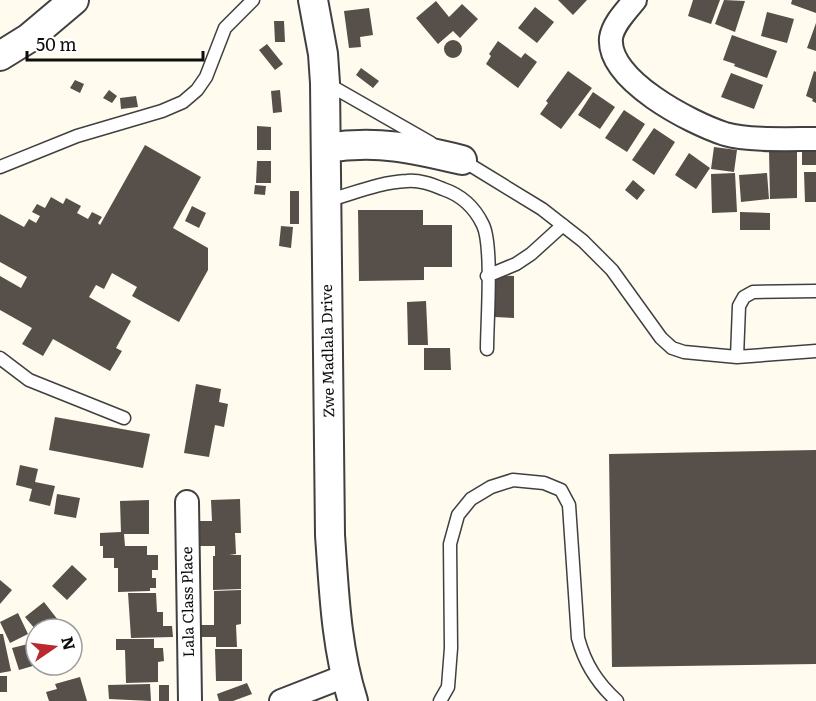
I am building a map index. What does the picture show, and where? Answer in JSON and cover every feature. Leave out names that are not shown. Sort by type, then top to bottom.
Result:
[{"type":"street","points":[[0,56],[28,38],[74,0]]},
{"type":"street","name":"Zwe Madlala Drive","points":[[313,0],[323,54],[325,83],[330,535],[335,603],[349,688]]},
{"type":"street","points":[[635,0],[621,16],[611,37],[613,54],[627,76],[652,97],[726,134],[778,140],[816,139]]},
{"type":"street","points":[[326,148],[362,143],[385,144],[462,160]]},
{"type":"street","name":"Lala Class Place","points":[[187,502],[190,701]]},
{"type":"street","points":[[281,701],[349,688]]},
{"type":"lane","points":[[0,167],[77,136],[162,111],[183,102],[197,90],[206,77],[225,28],[253,0]]},
{"type":"lane","points":[[325,83],[462,160],[542,209],[583,241],[612,270],[661,338],[672,348],[684,352],[737,357],[816,351]]},
{"type":"lane","points":[[326,201],[408,180],[426,182],[453,193],[473,208],[484,227],[488,249],[487,349]]},
{"type":"lane","points":[[488,276],[516,264],[531,254],[562,225]]},
{"type":"lane","points":[[737,357],[739,306],[744,297],[753,292],[816,291]]},
{"type":"lane","points":[[0,358],[29,380],[124,418]]},
{"type":"lane","points":[[440,701],[448,687],[451,648],[450,544],[458,515],[471,499],[491,487],[513,480],[544,483],[561,490],[569,505],[578,638],[584,658],[594,675],[617,701]]},
{"type":"building","points":[[558,0],[587,0],[573,15]]},
{"type":"building","points":[[693,0],[720,0],[711,24],[688,16]]},
{"type":"building","points":[[724,0],[745,1],[735,32],[715,24]]},
{"type":"building","points":[[792,0],[816,0],[816,13],[791,4]]},
{"type":"building","points":[[436,1],[449,17],[462,4],[478,19],[460,38],[453,31],[438,44],[416,18]]},
{"type":"building","points":[[535,7],[554,22],[537,43],[518,28]]},
{"type":"building","points":[[369,8],[373,35],[360,37],[361,47],[349,48],[344,11]]},
{"type":"building","points":[[767,12],[794,19],[787,43],[761,36]]},
{"type":"building","points":[[274,21],[284,21],[285,42],[275,42]]},
{"type":"building","points":[[816,23],[816,51],[807,48]]},
{"type":"building","points":[[732,35],[777,51],[767,78],[723,60]]},
{"type":"building","points":[[453,40],[459,43],[462,49],[459,55],[453,58],[447,55],[444,49],[447,43]]},
{"type":"building","points":[[498,41],[521,58],[525,53],[537,62],[518,88],[486,64],[491,56],[489,54]]},
{"type":"building","points":[[267,44],[283,64],[275,70],[259,50]]},
{"type":"building","points":[[361,68],[379,81],[373,88],[356,75]]},
{"type":"building","points":[[568,71],[592,88],[561,129],[540,114],[548,103],[546,101]]},
{"type":"building","points":[[814,71],[816,72],[816,103],[806,96]]},
{"type":"building","points":[[731,73],[763,85],[754,109],[721,97]]},
{"type":"building","points":[[75,80],[84,84],[80,93],[70,88]]},
{"type":"building","points":[[109,90],[117,96],[112,103],[103,98]]},
{"type":"building","points":[[280,90],[282,112],[273,113],[271,91]]},
{"type":"building","points":[[593,92],[615,107],[600,129],[578,115]]},
{"type":"building","points":[[136,96],[138,107],[121,109],[120,98]]},
{"type":"building","points":[[624,110],[645,124],[627,152],[605,138]]},
{"type":"building","points":[[257,126],[271,127],[271,150],[257,150]]},
{"type":"building","points":[[654,128],[675,142],[654,175],[632,160]]},
{"type":"building","points":[[145,145],[201,177],[173,228],[208,248],[208,270],[179,322],[132,296],[137,287],[112,273],[104,289],[96,285],[89,297],[131,321],[116,348],[122,351],[110,371],[53,339],[43,356],[22,344],[32,328],[0,310],[0,276],[21,288],[27,277],[0,262],[0,214],[24,227],[29,219],[36,223],[40,216],[32,212],[37,204],[45,208],[51,197],[63,204],[66,198],[81,206],[77,213],[88,219],[92,212],[102,217],[98,223],[100,225]]},
{"type":"building","points":[[714,147],[737,150],[734,172],[711,169]]},
{"type":"building","points":[[802,148],[816,148],[816,165],[802,165]]},
{"type":"building","points":[[797,149],[797,198],[770,199],[769,150]]},
{"type":"building","points":[[689,153],[710,168],[696,189],[675,175]]},
{"type":"building","points":[[257,161],[271,161],[271,183],[256,183]]},
{"type":"building","points":[[804,172],[816,172],[816,202],[805,202]]},
{"type":"building","points":[[735,173],[737,212],[712,213],[711,174]]},
{"type":"building","points":[[767,173],[769,199],[741,202],[739,175]]},
{"type":"building","points":[[633,180],[645,190],[637,200],[625,190]]},
{"type":"building","points":[[255,185],[266,186],[265,195],[254,194]]},
{"type":"building","points":[[290,191],[299,191],[299,224],[290,224]]},
{"type":"building","points":[[192,206],[206,213],[199,228],[185,221]]},
{"type":"building","points":[[358,210],[423,210],[423,225],[452,225],[452,267],[424,267],[424,280],[359,281]]},
{"type":"building","points":[[740,212],[770,213],[770,230],[740,230]]},
{"type":"building","points":[[281,226],[293,227],[291,248],[279,246]]},
{"type":"building","points":[[495,275],[514,276],[514,318],[495,317]]},
{"type":"building","points":[[426,301],[428,345],[408,345],[407,302]]},
{"type":"building","points":[[424,348],[450,348],[451,370],[424,370]]},
{"type":"building","points":[[196,384],[221,389],[219,402],[228,404],[224,427],[215,425],[209,457],[184,453]]},
{"type":"building","points":[[55,417],[150,434],[143,468],[49,450]]},
{"type":"building","points":[[816,450],[816,664],[612,667],[609,454]]},
{"type":"building","points":[[20,465],[38,469],[35,482],[55,486],[50,506],[29,501],[32,489],[16,485]]},
{"type":"building","points":[[57,494],[80,498],[76,518],[54,514]]},
{"type":"building","points":[[240,499],[241,533],[235,533],[236,554],[229,555],[241,555],[241,589],[213,590],[215,546],[197,546],[198,521],[212,521],[211,500]]},
{"type":"building","points":[[149,500],[149,534],[124,534],[125,546],[147,546],[147,555],[158,555],[158,570],[152,570],[152,578],[156,578],[156,588],[150,588],[150,591],[118,592],[118,568],[114,568],[114,558],[103,558],[100,533],[121,532],[120,501]]},
{"type":"building","points":[[72,565],[87,579],[67,600],[52,586]]},
{"type":"building","points":[[0,580],[12,590],[0,604]]},
{"type":"building","points":[[241,590],[241,624],[236,625],[237,647],[216,647],[216,637],[199,637],[199,625],[214,625],[214,591]]},
{"type":"building","points":[[128,593],[156,593],[157,612],[163,612],[163,626],[172,626],[173,637],[131,638]]},
{"type":"building","points":[[44,602],[56,617],[25,617]]},
{"type":"building","points":[[18,613],[24,626],[24,636],[10,643],[0,622]]},
{"type":"building","points":[[0,634],[3,634],[11,671],[0,673]]},
{"type":"building","points":[[116,639],[154,639],[154,648],[163,648],[164,661],[158,662],[158,682],[126,683],[125,650],[116,650]]},
{"type":"building","points":[[24,645],[24,669],[19,670],[12,648]]},
{"type":"building","points":[[215,649],[242,649],[242,681],[216,681]]},
{"type":"building","points":[[0,676],[7,676],[7,692],[0,692]]},
{"type":"building","points":[[80,677],[87,701],[49,701],[46,692],[57,689],[55,684]]},
{"type":"building","points":[[247,683],[252,694],[233,701],[219,701],[217,694]]},
{"type":"building","points":[[150,684],[151,701],[109,699],[108,685]]},
{"type":"building","points":[[159,685],[169,685],[169,701],[159,701]]}]
